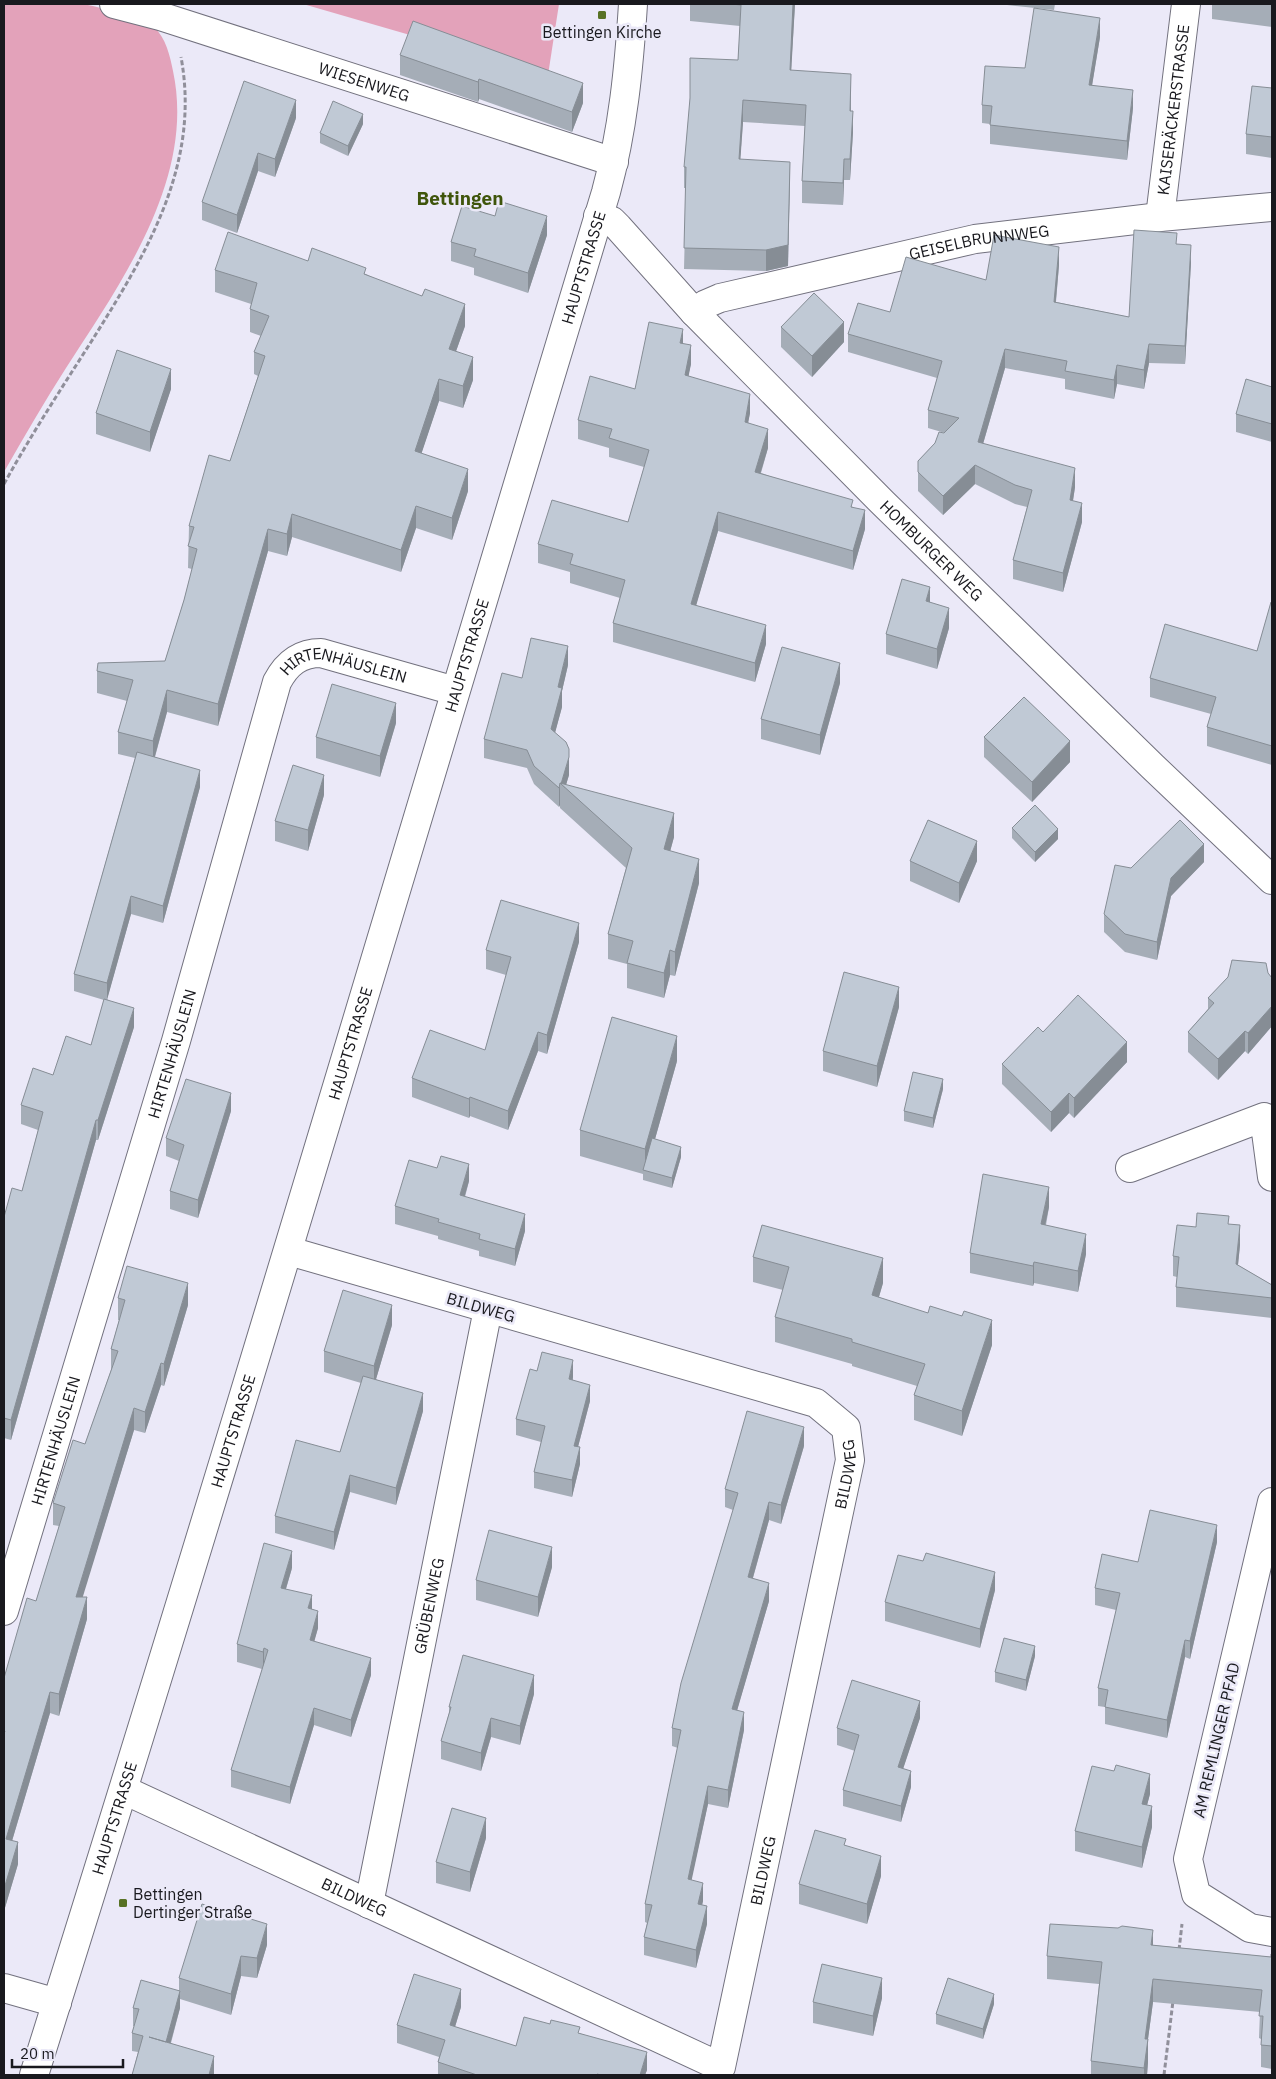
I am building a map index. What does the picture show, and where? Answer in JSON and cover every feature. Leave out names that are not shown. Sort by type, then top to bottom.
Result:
[{"type":"street","name":"WIESENWEG","points":[[114,4],[184,24],[614,162]]},
{"type":"street","name":"HAUPTSTRASSE","points":[[34,2075],[124,1790],[289,1251],[614,162],[626,92],[633,4]]},
{"type":"street","name":"KAISERÄCKERSTRASSE","points":[[1160,217],[1186,4]]},
{"type":"street","name":"GEISELBRUNNWEG","points":[[694,312],[720,298],[975,239],[1160,217],[1272,207]]},
{"type":"street","name":"HOMBURGER WEG","points":[[598,216],[612,221],[694,312],[883,503],[1127,742],[1272,880]]},
{"type":"street","name":"HIRTENHÄUSLEIN","points":[[4,1612],[176,1042],[277,682],[283,670],[290,663],[310,653],[321,652],[455,691]]},
{"type":"street","points":[[1130,1168],[1268,1113],[1272,1177]]},
{"type":"street","name":"BILDWEG","points":[[124,1790],[729,2071],[850,1460],[846,1428],[816,1403],[289,1251]]},
{"type":"street","name":"GRÜBENWEG","points":[[369,1904],[488,1309]]},
{"type":"street","name":"AM REMLINGER PFAD","points":[[1196,1894],[1188,1859],[1272,1502]]},
{"type":"street","points":[[1196,1894],[1250,1928],[1272,1932]]},
{"type":"street","points":[[4,1988],[57,2003]]},
{"type":"path","points":[[4,484],[123,292],[159,220],[178,170],[186,120],[186,98],[180,47],[184,24]]},
{"type":"path","points":[[1178,1956],[1184,1907],[1196,1894]]},
{"type":"path","points":[[1164,2075],[1174,1996]]},
{"type":"shaded area","points":[[4,4],[83,4],[135,18],[151,25],[162,36],[169,53],[173,71],[177,111],[174,151],[164,190],[149,228],[109,301],[50,394],[4,472]]},
{"type":"shaded area","points":[[303,4],[559,4],[548,75]]},
{"type":"building","points":[[731,4],[793,4],[790,70],[851,74],[850,111],[853,111],[850,159],[844,159],[843,183],[802,181],[806,105],[743,100],[739,159],[790,162],[788,245],[766,250],[684,248],[686,167],[684,167],[690,98],[690,58],[738,60],[741,5]]},
{"type":"building","points":[[1034,8],[1100,18],[1089,85],[1133,90],[1127,141],[990,125],[992,106],[982,105],[985,66],[1025,68]]},
{"type":"building","points":[[413,21],[583,83],[572,112],[479,79],[478,82],[400,55]]},
{"type":"building","points":[[244,81],[296,100],[275,159],[258,153],[237,215],[202,202]]},
{"type":"building","points":[[1252,86],[1272,88],[1272,137],[1246,134]]},
{"type":"building","points":[[333,101],[363,114],[348,146],[320,133]]},
{"type":"building","points":[[499,201],[547,216],[528,273],[474,256],[476,249],[451,242],[462,206],[495,216]]},
{"type":"building","points":[[1134,230],[1177,233],[1176,244],[1191,245],[1185,346],[1149,344],[1144,370],[1117,365],[1114,380],[1065,371],[1067,361],[1005,349],[978,442],[1075,468],[1070,500],[1082,503],[1063,573],[1013,560],[1032,490],[1015,485],[975,465],[943,496],[918,472],[918,461],[935,443],[939,432],[944,433],[959,418],[928,410],[942,361],[848,334],[858,303],[890,312],[906,257],[986,280],[994,235],[1059,247],[1054,302],[1129,317]]},
{"type":"building","points":[[228,232],[308,261],[312,248],[366,268],[364,274],[422,296],[425,289],[465,304],[449,349],[473,357],[463,386],[439,379],[415,451],[468,469],[452,518],[416,506],[401,550],[292,514],[287,534],[268,529],[218,704],[167,690],[153,741],[118,732],[133,680],[97,671],[98,663],[165,661],[184,600],[197,549],[188,546],[194,527],[189,526],[209,455],[230,461],[265,356],[254,352],[269,316],[250,309],[257,283],[215,270]]},
{"type":"building","points":[[814,293],[844,322],[812,356],[781,327]]},
{"type":"building","points":[[649,322],[683,329],[680,343],[691,345],[685,375],[750,394],[745,422],[768,429],[755,472],[853,500],[851,507],[865,510],[853,551],[718,512],[691,604],[766,625],[755,663],[613,623],[625,580],[570,564],[573,554],[538,544],[552,500],[628,522],[649,450],[609,438],[612,429],[578,420],[590,376],[635,389]]},
{"type":"building","points":[[117,350],[171,369],[150,432],[96,413]]},
{"type":"building","points":[[1246,379],[1272,387],[1272,424],[1236,414]]},
{"type":"building","points":[[902,579],[930,587],[926,601],[949,608],[937,649],[886,634]]},
{"type":"building","points":[[1271,602],[1272,746],[1207,727],[1216,697],[1150,678],[1165,624],[1257,651]]},
{"type":"building","points":[[531,638],[568,646],[558,687],[562,688],[551,729],[566,742],[569,749],[569,757],[559,788],[534,766],[527,750],[484,739],[502,673],[522,678]]},
{"type":"building","points":[[782,647],[840,663],[820,735],[761,719]]},
{"type":"building","points":[[332,684],[396,703],[380,756],[316,737]]},
{"type":"building","points":[[1024,697],[1070,741],[1032,782],[984,737]]},
{"type":"building","points":[[137,752],[200,770],[163,906],[131,896],[107,983],[74,974]]},
{"type":"building","points":[[293,765],[324,775],[308,830],[275,821]]},
{"type":"building","points":[[560,783],[674,813],[664,849],[699,859],[675,952],[670,950],[664,973],[627,963],[633,941],[608,934],[632,848]]},
{"type":"building","points":[[1035,805],[1058,829],[1035,852],[1012,828]]},
{"type":"building","points":[[928,820],[977,841],[959,883],[910,861]]},
{"type":"building","points":[[1180,820],[1204,844],[1171,878],[1157,942],[1125,934],[1104,914],[1115,865],[1131,868]]},
{"type":"building","points":[[501,900],[579,923],[547,1035],[538,1032],[508,1111],[412,1078],[430,1030],[485,1050],[511,957],[486,950]]},
{"type":"building","points":[[1232,960],[1266,963],[1268,973],[1272,978],[1272,1006],[1248,1033],[1245,1031],[1218,1059],[1188,1032],[1214,1003],[1208,998],[1228,977]]},
{"type":"building","points":[[844,972],[899,987],[877,1066],[823,1051]]},
{"type":"building","points":[[1078,995],[1127,1042],[1074,1098],[1069,1093],[1051,1112],[1002,1064],[1038,1027],[1043,1032]]},
{"type":"building","points":[[104,999],[134,1008],[98,1120],[96,1120],[11,1420],[4,1418],[4,1217],[12,1188],[22,1191],[43,1112],[21,1105],[33,1068],[53,1075],[66,1036],[91,1045]]},
{"type":"building","points":[[612,1017],[677,1036],[645,1149],[580,1130]]},
{"type":"building","points":[[913,1072],[943,1079],[933,1118],[904,1111]]},
{"type":"building","points":[[186,1079],[231,1093],[198,1200],[170,1191],[184,1145],[166,1138]]},
{"type":"building","points":[[652,1138],[681,1147],[672,1178],[643,1170]]},
{"type":"building","points":[[441,1156],[469,1164],[460,1195],[525,1214],[515,1249],[479,1239],[480,1234],[438,1222],[439,1219],[395,1206],[409,1160],[437,1168]]},
{"type":"building","points":[[983,1174],[1049,1187],[1041,1224],[1086,1234],[1078,1271],[1034,1262],[1033,1266],[970,1253]]},
{"type":"building","points":[[1197,1213],[1229,1216],[1228,1224],[1240,1225],[1236,1264],[1272,1285],[1272,1298],[1176,1287],[1179,1257],[1173,1256],[1177,1225],[1196,1227]]},
{"type":"building","points":[[762,1225],[883,1258],[872,1295],[928,1313],[930,1306],[962,1316],[964,1311],[992,1320],[962,1411],[914,1395],[925,1364],[852,1342],[852,1339],[775,1317],[789,1267],[753,1257]]},
{"type":"building","points":[[127,1266],[188,1283],[164,1364],[161,1363],[145,1412],[134,1408],[76,1597],[87,1597],[59,1694],[50,1692],[6,1839],[18,1842],[4,1889],[4,1678],[27,1598],[36,1601],[65,1507],[53,1503],[73,1440],[85,1444],[118,1351],[111,1349],[125,1300],[118,1298]]},
{"type":"building","points":[[343,1290],[392,1305],[374,1366],[324,1351]]},
{"type":"building","points":[[542,1352],[573,1360],[569,1379],[590,1385],[574,1446],[580,1447],[572,1480],[534,1472],[545,1426],[516,1419],[530,1369],[537,1371]]},
{"type":"building","points":[[363,1376],[423,1393],[396,1488],[350,1475],[334,1532],[275,1516],[296,1440],[340,1452]]},
{"type":"building","points":[[747,1411],[804,1427],[781,1505],[769,1502],[748,1577],[769,1583],[732,1709],[744,1712],[728,1790],[708,1786],[688,1879],[703,1883],[698,1904],[707,1906],[696,1950],[644,1937],[652,1905],[645,1904],[681,1730],[672,1728],[681,1683],[738,1493],[725,1489]]},
{"type":"building","points":[[1150,1510],[1217,1525],[1190,1641],[1185,1640],[1167,1720],[1105,1707],[1108,1690],[1098,1688],[1120,1593],[1095,1588],[1102,1554],[1138,1562]]},
{"type":"building","points":[[489,1530],[552,1547],[538,1597],[476,1580]]},
{"type":"building","points":[[264,1543],[292,1551],[281,1588],[312,1595],[308,1608],[318,1611],[310,1640],[371,1658],[351,1720],[314,1708],[290,1787],[231,1770],[268,1650],[264,1648],[263,1652],[237,1644]]},
{"type":"building","points":[[926,1553],[995,1572],[980,1629],[885,1602],[898,1555],[923,1561]]},
{"type":"building","points":[[1004,1638],[1035,1646],[1026,1680],[995,1672]]},
{"type":"building","points":[[463,1655],[534,1675],[520,1726],[491,1718],[481,1753],[441,1741]]},
{"type":"building","points":[[852,1680],[920,1701],[898,1767],[911,1771],[901,1806],[843,1790],[859,1735],[837,1728]]},
{"type":"building","points":[[1116,1765],[1150,1774],[1142,1804],[1152,1806],[1142,1847],[1075,1831],[1092,1766],[1114,1771]]},
{"type":"building","points":[[452,1808],[486,1818],[470,1872],[436,1862]]},
{"type":"building","points":[[815,1830],[846,1839],[844,1845],[881,1856],[867,1904],[799,1884]]},
{"type":"building","points":[[202,1904],[267,1924],[257,1958],[241,1956],[231,1994],[179,1978]]},
{"type":"building","points":[[1050,1924],[1118,1928],[1122,1926],[1153,1930],[1151,1945],[1271,1957],[1272,1954],[1272,2046],[1261,2045],[1263,2016],[1259,2016],[1262,1990],[1153,1979],[1145,2039],[1148,2039],[1144,2068],[1091,2061],[1102,1962],[1047,1956]]},
{"type":"building","points":[[822,1964],[882,1978],[873,2016],[813,2002]]},
{"type":"building","points":[[414,1974],[461,1989],[450,2025],[516,2046],[524,2017],[550,2024],[551,2020],[580,2027],[578,2033],[647,2052],[640,2075],[477,2075],[438,2062],[445,2040],[397,2025]]},
{"type":"building","points":[[948,1978],[994,1994],[983,2029],[936,2014]]},
{"type":"building","points":[[141,1980],[180,1991],[166,2042],[214,2056],[209,2075],[132,2075],[143,2036],[132,2033],[139,2009],[133,2008]]},
{"type":"place","name":"Bettingen Kirche","points":[[602,15]]},
{"type":"place","name":"Bettingen Dertinger Straße","points":[[123,1903]]},
{"type":"district","name":"Bettingen","points":[[460,198]]}]
